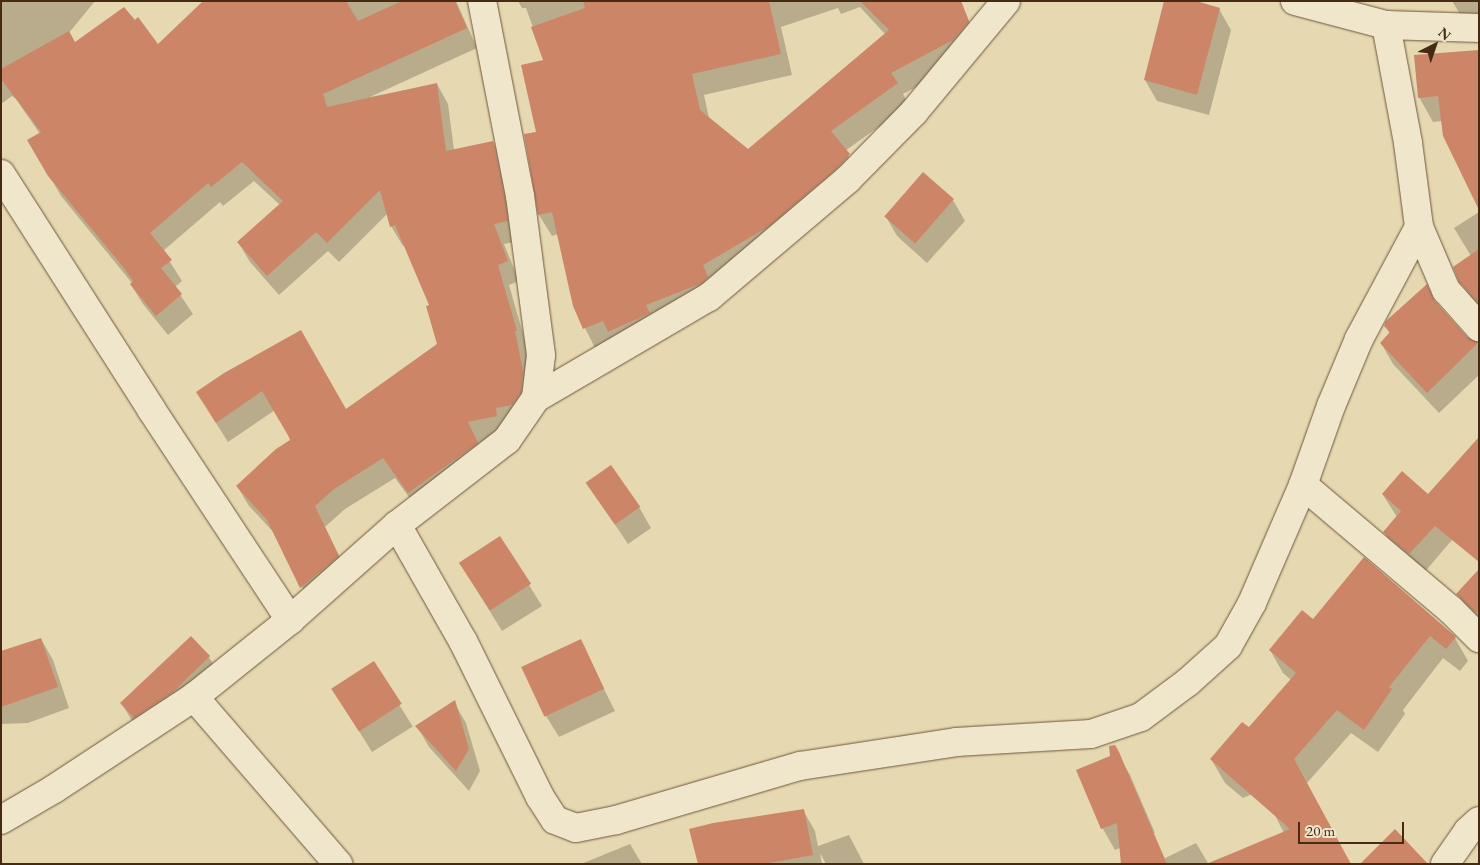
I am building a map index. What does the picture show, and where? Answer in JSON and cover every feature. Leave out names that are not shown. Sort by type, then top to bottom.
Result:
[{"type":"street","points":[[482,1],[520,196],[541,355],[536,398]]},
{"type":"street","points":[[1,820],[54,789],[194,697],[290,620],[397,525],[507,440],[536,398],[709,297],[848,180],[914,112],[1006,1]]},
{"type":"street","points":[[1295,1],[1386,25],[1479,28]]},
{"type":"street","points":[[1386,25],[1408,143],[1419,227],[1446,290],[1479,327]]},
{"type":"street","points":[[1,174],[290,620]]},
{"type":"street","points":[[397,525],[463,641],[540,797],[555,820],[576,828],[616,820],[800,766],[956,742],[1091,734],[1141,717],[1188,682],[1228,646],[1252,603],[1303,485],[1331,406],[1359,339],[1419,227]]},
{"type":"street","points":[[1303,485],[1451,610],[1479,638]]},
{"type":"street","points":[[194,697],[338,864]]},
{"type":"street","points":[[1445,864],[1475,833]]},
{"type":"building","points":[[203,1],[346,1],[358,21],[402,1],[455,1],[467,28],[323,94],[327,107],[437,83],[446,151],[493,141],[505,199],[508,221],[494,224],[508,261],[498,265],[517,331],[515,331],[523,371],[521,392],[512,405],[496,408],[497,416],[468,422],[478,443],[408,493],[383,458],[334,489],[315,506],[339,556],[300,588],[267,520],[236,486],[276,449],[290,440],[289,437],[262,391],[216,423],[196,392],[224,373],[301,330],[346,409],[437,344],[426,306],[429,305],[395,225],[390,227],[380,190],[327,243],[316,232],[267,276],[237,242],[283,201],[242,162],[211,187],[208,183],[150,233],[172,260],[161,268],[182,294],[156,316],[130,284],[133,281],[124,268],[48,176],[27,140],[41,132],[1,79],[1,69],[69,31],[75,42],[124,7],[135,20],[138,17],[158,44]]},
{"type":"building","points":[[583,1],[769,1],[781,54],[692,74],[700,110],[748,149],[889,30],[860,1],[961,1],[969,21],[953,40],[891,73],[898,83],[831,131],[850,154],[837,168],[768,227],[703,265],[708,277],[702,283],[646,305],[650,313],[608,332],[603,321],[583,329],[573,306],[552,212],[538,215],[524,134],[536,132],[521,65],[543,60],[531,27],[585,8]]},
{"type":"building","points":[[1164,1],[1196,1],[1220,8],[1197,95],[1144,80]]},
{"type":"building","points":[[1479,50],[1479,210],[1443,136],[1438,96],[1418,98],[1414,55]]},
{"type":"building","points":[[923,172],[954,199],[915,243],[884,217]]},
{"type":"building","points":[[1479,249],[1479,303],[1459,282],[1453,267]]},
{"type":"building","points":[[1427,284],[1434,300],[1467,337],[1479,342],[1427,393],[1380,343],[1390,332],[1384,326],[1386,321]]},
{"type":"building","points":[[1479,437],[1479,562],[1435,526],[1409,554],[1383,532],[1401,511],[1382,494],[1402,471],[1428,494]]},
{"type":"building","points":[[611,465],[640,507],[615,525],[586,483]]},
{"type":"building","points":[[500,536],[531,584],[490,610],[459,563]]},
{"type":"building","points":[[1364,557],[1456,637],[1446,649],[1430,636],[1389,687],[1392,689],[1364,730],[1337,710],[1294,759],[1351,864],[1207,864],[1290,829],[1210,759],[1242,722],[1249,727],[1296,673],[1269,650],[1302,610],[1313,619]]},
{"type":"building","points":[[1479,569],[1479,610],[1476,613],[1456,594]]},
{"type":"building","points":[[191,636],[210,656],[173,692],[134,718],[120,703]]},
{"type":"building","points":[[41,638],[58,687],[1,707],[1,651]]},
{"type":"building","points":[[581,639],[604,689],[544,717],[521,667]]},
{"type":"building","points":[[374,661],[402,704],[359,732],[331,689]]},
{"type":"building","points":[[455,700],[469,749],[456,771],[415,726]]},
{"type":"building","points":[[1115,745],[1167,864],[1121,864],[1117,823],[1101,829],[1076,770],[1110,756],[1109,746]]},
{"type":"building","points":[[804,809],[813,855],[764,864],[698,864],[689,829],[713,823]]},
{"type":"building","points":[[1395,829],[1428,864],[1360,864]]}]
